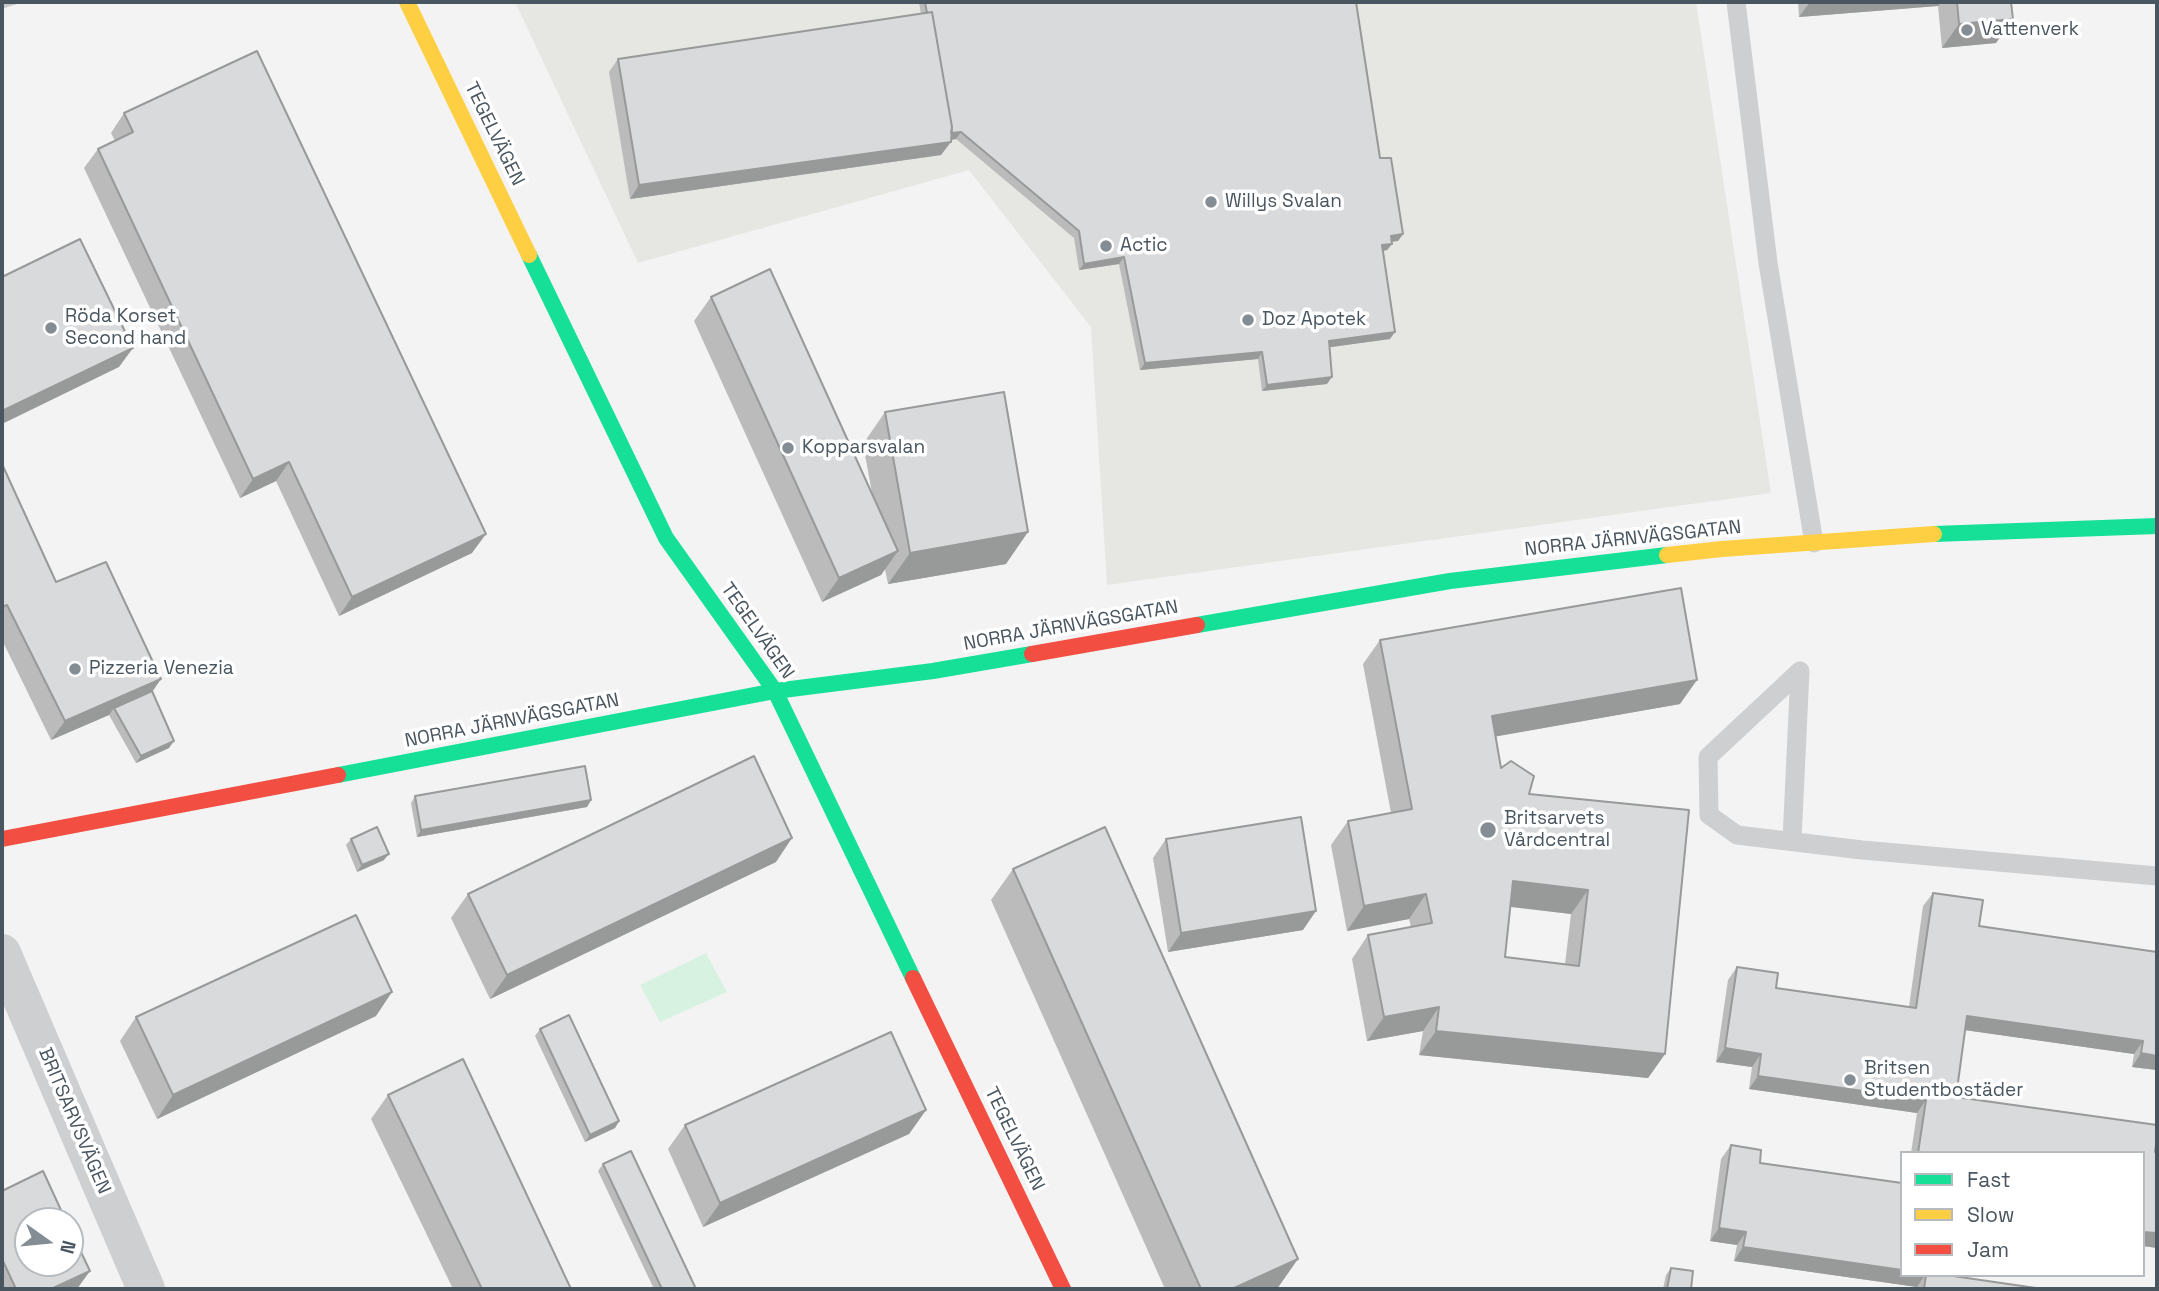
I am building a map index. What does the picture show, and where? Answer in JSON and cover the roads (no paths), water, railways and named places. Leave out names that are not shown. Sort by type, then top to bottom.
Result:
[{"type":"street","name":"TEGELVÄGEN","points":[[407,2],[666,538],[775,691],[1062,1289]]},
{"type":"street","name":"NORRA JÄRNVÄGSGATAN","points":[[2,839],[775,691],[933,671],[1450,582],[1722,549],[1931,534],[2157,526]]},
{"type":"street","name":"BRITSARVSVÄGEN","points":[[2,953],[146,1289]]},
{"type":"lane","points":[[1736,2],[1768,263],[1814,543]]},
{"type":"lane","points":[[1792,840],[1800,671],[1708,757],[1709,815],[1737,835],[1875,851],[2157,876]]},
{"type":"railway","points":[[2,6],[15,2]]},
{"type":"place","name":"Vattenverk","points":[[1967,30]]},
{"type":"place","name":"Willys Svalan","points":[[1211,202]]},
{"type":"place","name":"Actic","points":[[1106,246]]},
{"type":"place","name":"Doz Apotek","points":[[1248,320]]},
{"type":"place","name":"Röda Korset Second hand","points":[[51,328]]},
{"type":"place","name":"Kopparsvalan","points":[[788,448]]},
{"type":"place","name":"Pizzeria Venezia","points":[[75,669]]},
{"type":"place","name":"Britsarvets Vårdcentral","points":[[1488,830]]},
{"type":"place","name":"Britsen Studentbostäder","points":[[1850,1080]]}]
